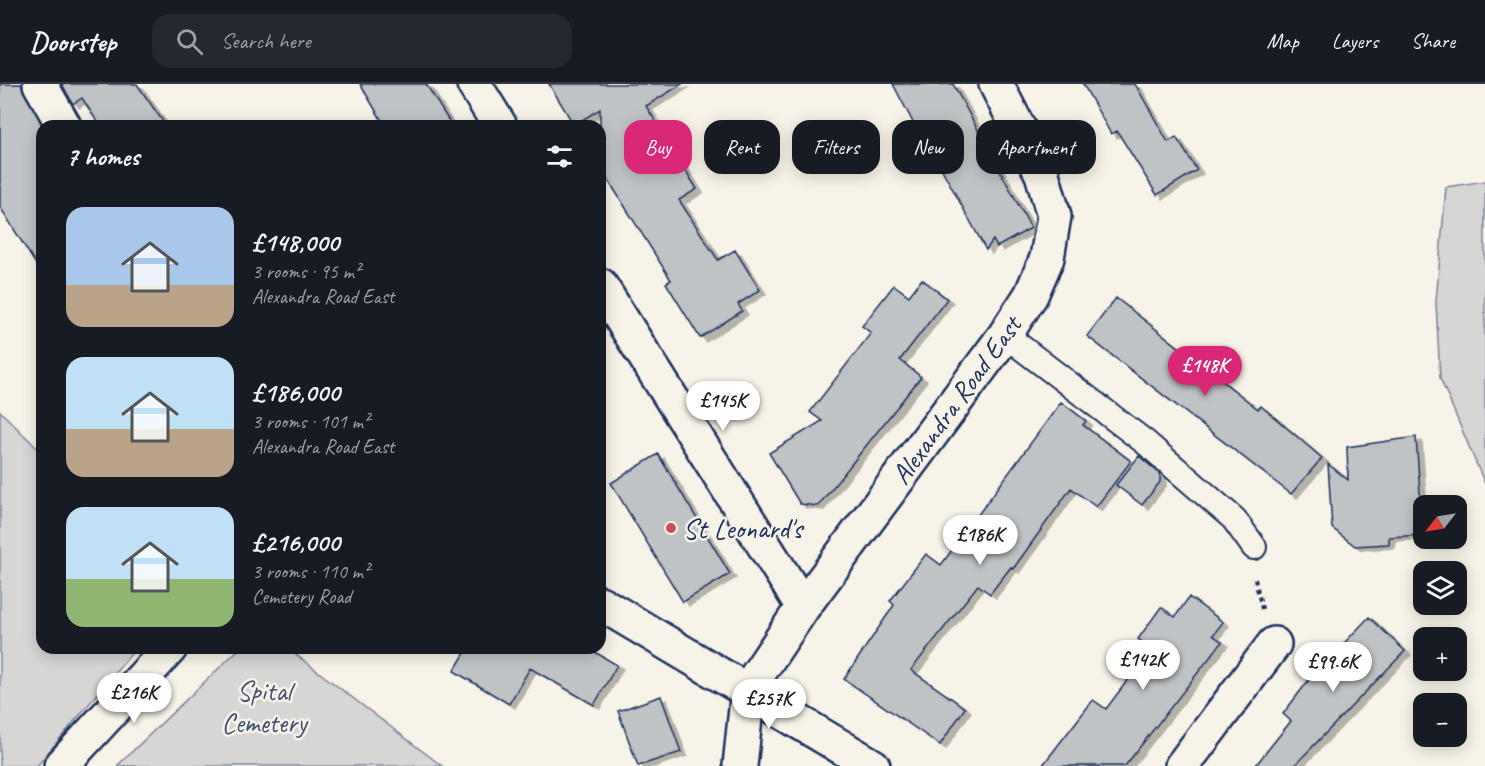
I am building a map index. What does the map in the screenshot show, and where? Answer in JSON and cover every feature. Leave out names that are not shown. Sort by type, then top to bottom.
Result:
[{"type":"street","points":[[40,84],[61,120]]},
{"type":"street","points":[[474,84],[496,120]]},
{"type":"street","name":"Alexandra Road East","points":[[748,689],[803,607],[1005,335],[1031,295],[1047,258],[1054,216],[1042,174],[996,84]]},
{"type":"street","points":[[606,295],[803,607]]},
{"type":"street","points":[[606,606],[748,689],[873,766]]},
{"type":"street","points":[[1182,766],[1274,644]]},
{"type":"street","points":[[61,766],[164,654]]},
{"type":"street","points":[[740,766],[748,689]]},
{"type":"lane","points":[[1005,335],[1145,442],[1234,519],[1254,547]]},
{"type":"path","points":[[1254,547],[1256,590],[1274,644]]},
{"type":"green space","points":[[1485,181],[1485,484],[1440,378],[1436,302],[1446,187]]},
{"type":"green space","points":[[0,411],[36,447],[36,654],[131,654],[37,766],[0,766]]},
{"type":"green space","name":"Spital Cemetery","points":[[234,654],[295,654],[442,766],[117,766]]},
{"type":"building","points":[[0,84],[21,84],[39,120],[36,120],[36,264],[0,207]]},
{"type":"building","points":[[62,84],[137,84],[162,120],[96,120],[82,98],[73,104]]},
{"type":"building","points":[[360,84],[426,84],[448,120],[381,120]]},
{"type":"building","points":[[549,84],[682,84],[646,106],[655,120],[624,120],[624,174],[688,174],[697,189],[679,200],[718,260],[735,250],[760,290],[738,304],[742,311],[700,338],[666,283],[671,280],[606,177],[606,120],[600,120],[600,109],[582,120],[571,120]]},
{"type":"building","points":[[893,84],[953,84],[976,126],[976,174],[1002,174],[1031,228],[997,247],[993,240],[986,250],[944,174],[964,174],[964,120],[912,120]]},
{"type":"building","points":[[1083,84],[1135,84],[1168,142],[1176,137],[1197,170],[1157,195],[1117,131],[1111,134]]},
{"type":"building","points":[[922,279],[947,299],[900,360],[921,377],[818,506],[800,504],[769,453],[822,421],[810,412],[871,333],[862,326],[894,285],[909,296]]},
{"type":"building","points":[[1116,298],[1258,409],[1261,406],[1322,458],[1291,494],[1087,336]]},
{"type":"building","points":[[1061,402],[1086,421],[1083,425],[1131,461],[1096,507],[1071,488],[1013,569],[1011,567],[990,594],[978,585],[911,670],[965,708],[940,745],[844,679],[894,605],[890,601],[926,554],[941,565]]},
{"type":"building","points":[[1416,437],[1420,495],[1413,495],[1413,536],[1389,537],[1389,544],[1355,546],[1332,528],[1328,464],[1348,480],[1347,447]]},
{"type":"building","name":"St Leonard's","points":[[658,454],[730,574],[683,602],[611,483]]},
{"type":"building","points":[[1139,456],[1160,474],[1160,482],[1142,505],[1116,485]]},
{"type":"building","points":[[1189,597],[1223,622],[1213,635],[1222,642],[1125,766],[1042,766],[1093,700],[1106,709],[1151,649],[1138,639],[1161,607],[1175,617]]},
{"type":"building","points":[[1369,617],[1405,651],[1294,766],[1255,766],[1291,721],[1283,714],[1308,681]]},
{"type":"building","points":[[464,654],[598,654],[617,665],[594,705],[530,668],[509,704],[454,671]]},
{"type":"building","points":[[661,696],[681,752],[638,766],[618,711]]},
{"type":"place","name":"St Leonard's","points":[[671,528]]}]
